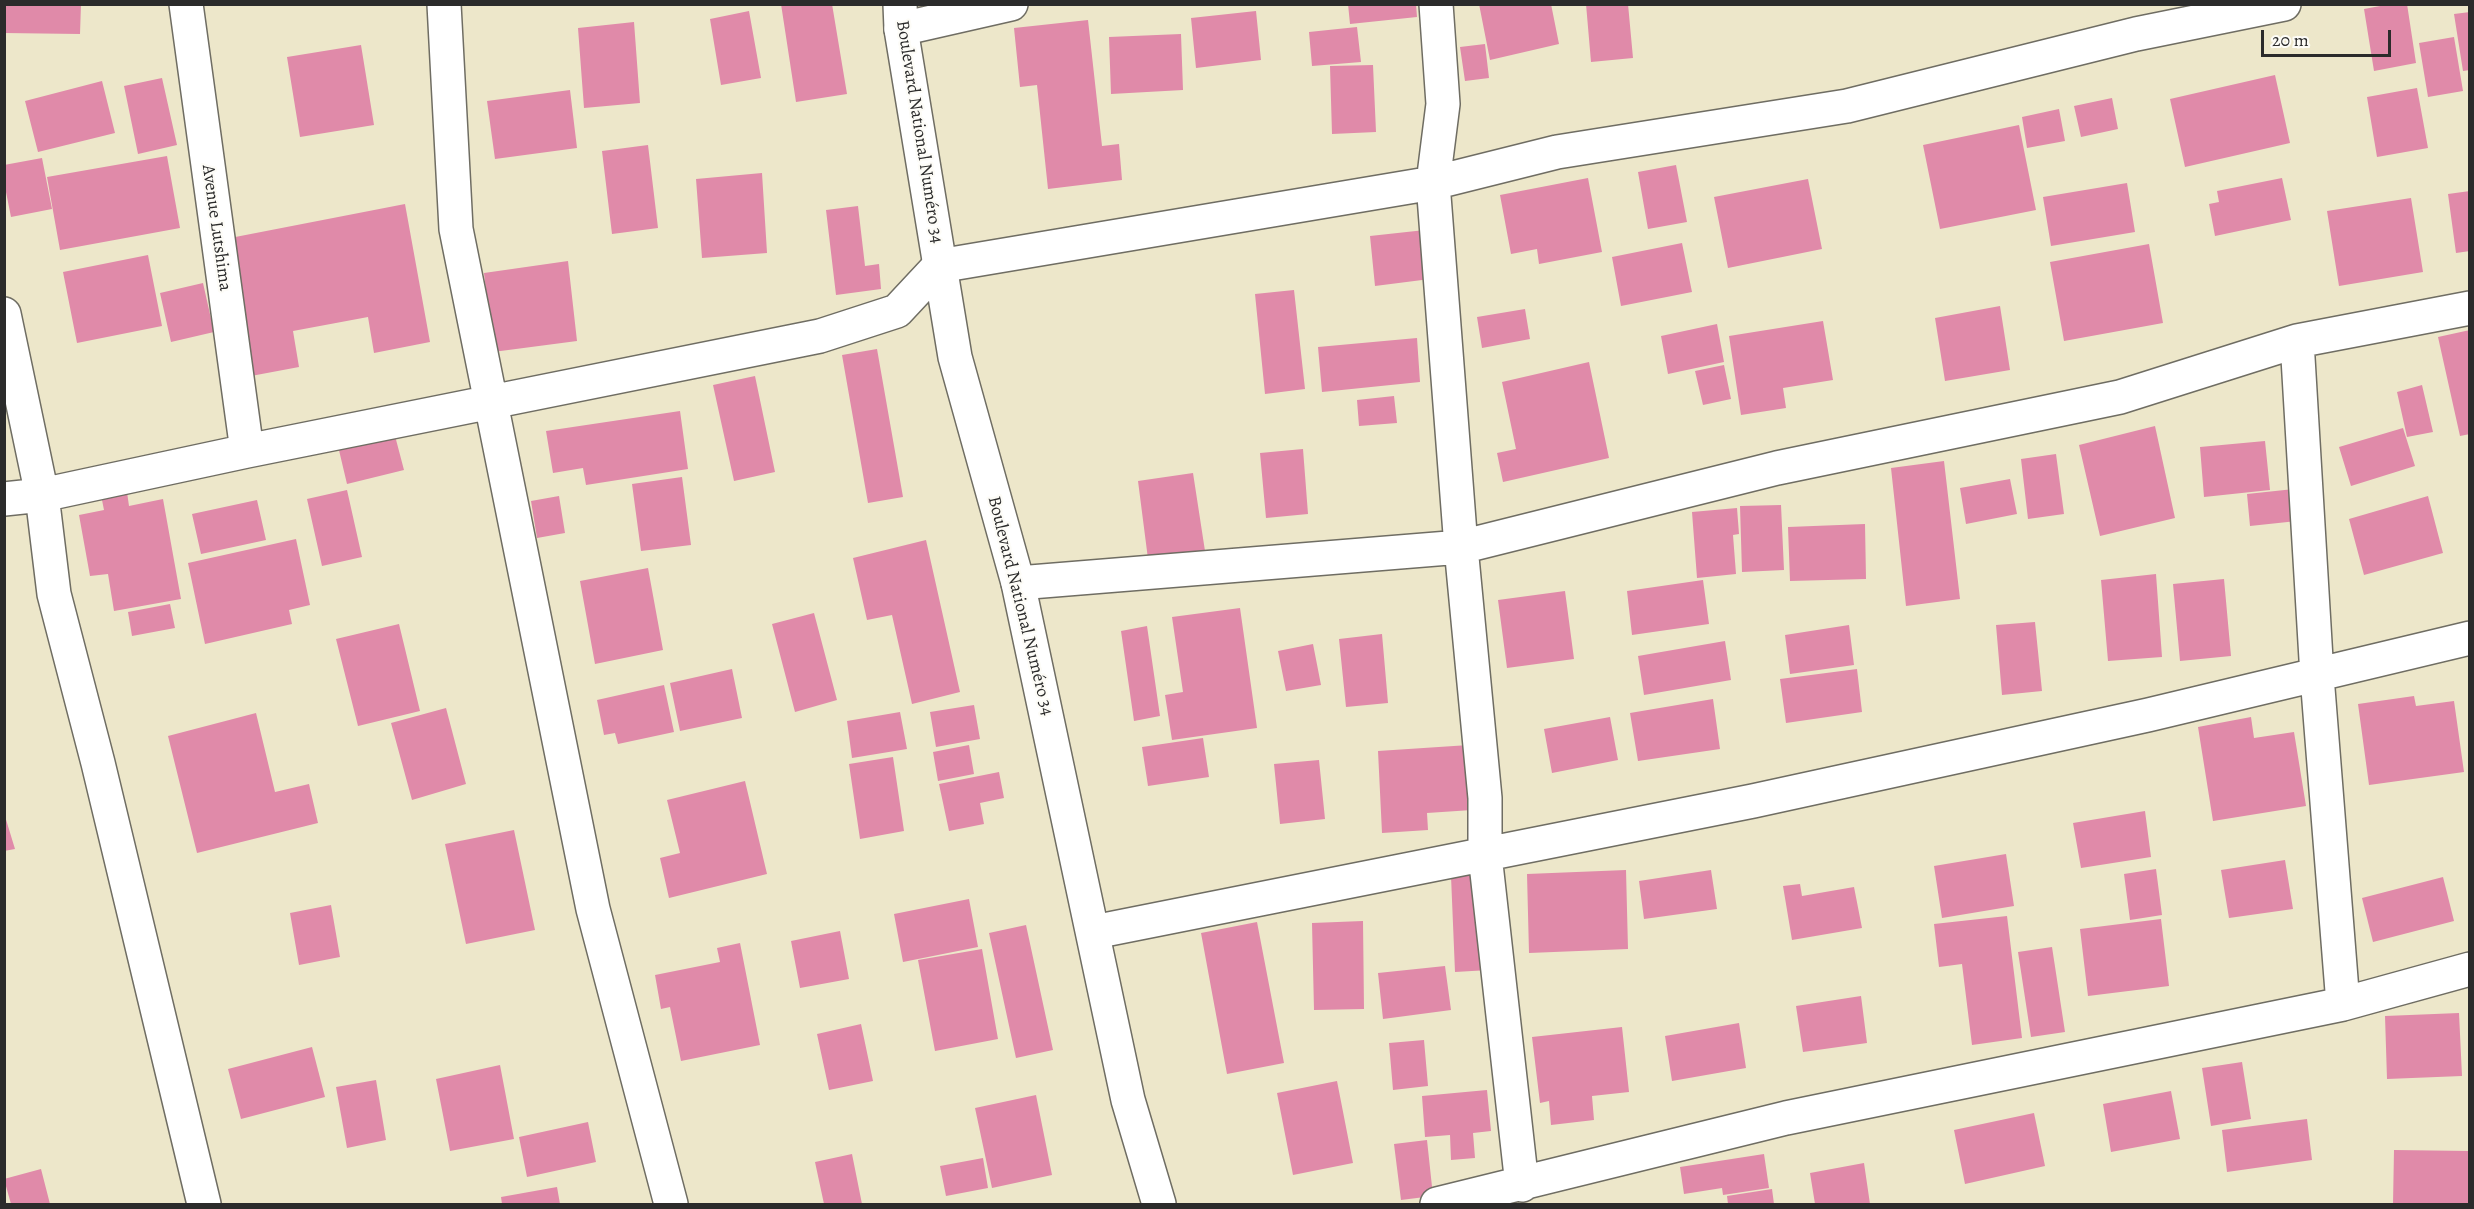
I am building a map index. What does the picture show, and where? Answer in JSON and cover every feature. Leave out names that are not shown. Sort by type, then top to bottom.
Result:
[{"type":"street","name":"Avenue Lutshima","points":[[186,4],[247,451]]},
{"type":"street","points":[[444,4],[456,229],[593,909],[671,1204]]},
{"type":"street","points":[[901,17],[1011,4]]},
{"type":"street","points":[[1436,4],[1443,104],[1433,183],[1461,547],[1485,798],[1485,855],[1522,1185]]},
{"type":"street","points":[[4,499],[42,495],[247,451],[820,336],[897,311],[939,266],[1433,183],[1557,152],[1847,106],[2136,34],[2284,4]]},
{"type":"street","name":"Boulevard National Numéro 34","points":[[901,17],[955,357],[1018,584],[1128,1100],[1159,1204]]},
{"type":"street","points":[[1018,584],[1461,547],[1778,468],[2120,397],[2297,341],[2469,308]]},
{"type":"street","points":[[4,314],[42,495],[54,594],[98,763],[204,1204]]},
{"type":"street","points":[[2297,341],[2317,676],[2343,1004]]},
{"type":"street","points":[[1094,932],[1753,801],[2317,676],[2469,638]]},
{"type":"street","points":[[1437,1204],[1522,1185],[1786,1118],[2343,1004],[2469,969]]},
{"type":"building","points":[[4,4],[81,4],[80,34],[4,33]]},
{"type":"building","points":[[781,4],[832,4],[847,94],[796,102]]},
{"type":"building","points":[[1348,4],[1416,4],[1417,17],[1350,24]]},
{"type":"building","points":[[1479,4],[1551,4],[1559,44],[1490,60]]},
{"type":"building","points":[[1586,4],[1628,4],[1633,58],[1591,62]]},
{"type":"building","points":[[2391,4],[2407,4],[2416,63],[2374,71],[2364,9]]},
{"type":"building","points":[[749,11],[761,78],[721,85],[710,19]]},
{"type":"building","points":[[1256,11],[1261,60],[1196,68],[1191,18]]},
{"type":"building","points":[[2470,12],[2470,70],[2463,71],[2454,14]]},
{"type":"building","points":[[1088,20],[1102,146],[1119,144],[1122,180],[1048,189],[1037,85],[1020,87],[1014,28]]},
{"type":"building","points":[[634,22],[640,103],[584,108],[578,28]]},
{"type":"building","points":[[1357,27],[1361,62],[1312,66],[1309,32]]},
{"type":"building","points":[[1181,34],[1183,90],[1111,94],[1109,37]]},
{"type":"building","points":[[2454,37],[2463,91],[2428,97],[2419,43]]},
{"type":"building","points":[[1485,44],[1489,78],[1465,81],[1460,47]]},
{"type":"building","points":[[361,45],[374,125],[300,137],[287,57]]},
{"type":"building","points":[[1373,65],[1376,132],[1332,134],[1330,66]]},
{"type":"building","points":[[2275,75],[2290,143],[2185,167],[2170,99]]},
{"type":"building","points":[[162,78],[177,145],[138,154],[124,86]]},
{"type":"building","points":[[102,81],[115,133],[38,152],[25,101]]},
{"type":"building","points":[[2417,88],[2428,148],[2377,157],[2367,97]]},
{"type":"building","points":[[570,90],[577,148],[495,159],[487,101]]},
{"type":"building","points":[[2112,98],[2118,129],[2081,137],[2074,106]]},
{"type":"building","points":[[2059,109],[2065,141],[2027,148],[2022,117]]},
{"type":"building","points":[[2019,125],[2036,210],[1940,229],[1923,145]]},
{"type":"building","points":[[648,145],[658,228],[612,234],[602,151]]},
{"type":"building","points":[[167,156],[180,228],[60,250],[47,177]]},
{"type":"building","points":[[42,158],[52,209],[11,217],[4,182],[4,165]]},
{"type":"building","points":[[1676,165],[1687,222],[1648,229],[1638,172]]},
{"type":"building","points":[[762,173],[767,253],[702,258],[696,179]]},
{"type":"building","points":[[1588,178],[1602,252],[1539,264],[1537,249],[1511,254],[1500,195]]},
{"type":"building","points":[[2282,178],[2291,220],[2215,236],[2209,204],[2219,202],[2217,191]]},
{"type":"building","points":[[1808,179],[1822,249],[1728,268],[1714,197]]},
{"type":"building","points":[[2127,183],[2135,232],[2051,246],[2043,197]]},
{"type":"building","points":[[2470,191],[2470,251],[2456,253],[2448,194]]},
{"type":"building","points":[[2411,198],[2423,272],[2339,286],[2327,211]]},
{"type":"building","points":[[405,204],[430,342],[374,353],[368,317],[293,331],[299,367],[251,376],[225,239]]},
{"type":"building","points":[[858,206],[865,266],[879,264],[881,289],[836,295],[826,210]]},
{"type":"building","points":[[1425,230],[1430,279],[1375,286],[1370,236]]},
{"type":"building","points":[[1682,243],[1692,292],[1621,306],[1612,257]]},
{"type":"building","points":[[2149,244],[2163,323],[2064,341],[2050,262]]},
{"type":"building","points":[[148,255],[162,326],[77,343],[63,272]]},
{"type":"building","points":[[568,261],[577,341],[493,352],[484,273]]},
{"type":"building","points":[[203,283],[214,332],[171,342],[160,293]]},
{"type":"building","points":[[1294,290],[1305,389],[1265,394],[1255,294]]},
{"type":"building","points":[[2000,306],[2010,370],[1945,381],[1935,318]]},
{"type":"building","points":[[1525,309],[1530,339],[1482,348],[1477,317]]},
{"type":"building","points":[[1823,321],[1833,380],[1783,388],[1786,408],[1741,415],[1729,336]]},
{"type":"building","points":[[1717,324],[1724,362],[1668,374],[1661,336]]},
{"type":"building","points":[[2470,330],[2470,434],[2460,436],[2438,337]]},
{"type":"building","points":[[1417,338],[1420,382],[1322,392],[1318,347]]},
{"type":"building","points":[[877,349],[903,497],[868,503],[842,355]]},
{"type":"building","points":[[1589,362],[1609,458],[1503,482],[1497,453],[1516,449],[1502,382]]},
{"type":"building","points":[[1724,365],[1731,399],[1703,405],[1695,371]]},
{"type":"building","points":[[755,376],[775,472],[734,481],[713,385]]},
{"type":"building","points":[[2422,385],[2433,432],[2407,437],[2397,392]]},
{"type":"building","points":[[1394,396],[1397,423],[1359,426],[1357,400]]},
{"type":"building","points":[[680,411],[688,469],[586,485],[583,468],[553,473],[546,431]]},
{"type":"building","points":[[2155,426],[2175,518],[2100,536],[2079,445]]},
{"type":"building","points":[[2403,428],[2415,466],[2351,486],[2339,447]]},
{"type":"building","points":[[394,432],[404,470],[347,484],[338,446]]},
{"type":"building","points":[[2265,441],[2270,490],[2204,497],[2200,447]]},
{"type":"building","points":[[1303,449],[1308,514],[1266,518],[1260,453]]},
{"type":"building","points":[[2056,454],[2064,514],[2028,519],[2021,459]]},
{"type":"building","points":[[1944,461],[1960,599],[1906,606],[1891,468]]},
{"type":"building","points":[[1193,473],[1205,551],[1148,559],[1138,481]]},
{"type":"building","points":[[682,477],[691,545],[641,551],[632,484]]},
{"type":"building","points":[[2010,479],[2017,514],[1966,524],[1960,488]]},
{"type":"building","points":[[126,485],[129,506],[163,499],[181,599],[114,611],[108,574],[90,576],[79,515],[104,510],[100,490]]},
{"type":"building","points":[[2294,489],[2297,521],[2250,526],[2247,494]]},
{"type":"building","points":[[347,490],[362,557],[322,566],[307,499]]},
{"type":"building","points":[[559,496],[565,533],[537,538],[531,501]]},
{"type":"building","points":[[2428,496],[2443,553],[2364,575],[2349,519]]},
{"type":"building","points":[[257,500],[266,540],[201,554],[192,514]]},
{"type":"building","points":[[1781,505],[1784,570],[1742,572],[1740,506]]},
{"type":"building","points":[[1737,508],[1739,534],[1733,535],[1736,574],[1697,578],[1692,512]]},
{"type":"building","points":[[1865,524],[1866,579],[1790,581],[1788,527]]},
{"type":"building","points":[[296,539],[310,605],[289,610],[292,624],[205,644],[188,563]]},
{"type":"building","points":[[926,540],[960,692],[912,704],[892,615],[867,620],[853,558]]},
{"type":"building","points":[[648,568],[663,650],[595,664],[580,581]]},
{"type":"building","points":[[2156,574],[2162,657],[2108,661],[2101,580]]},
{"type":"building","points":[[2224,579],[2231,656],[2180,661],[2173,584]]},
{"type":"building","points":[[1703,580],[1709,624],[1632,635],[1627,591]]},
{"type":"building","points":[[1565,591],[1574,659],[1507,668],[1498,600]]},
{"type":"building","points":[[170,604],[175,628],[132,636],[128,612]]},
{"type":"building","points":[[1240,608],[1257,728],[1172,740],[1165,695],[1183,692],[1172,617]]},
{"type":"building","points":[[814,613],[837,700],[795,712],[772,624]]},
{"type":"building","points":[[2035,622],[2042,691],[2002,695],[1996,625]]},
{"type":"building","points":[[399,624],[420,711],[358,726],[336,639]]},
{"type":"building","points":[[1849,625],[1854,665],[1790,674],[1785,635]]},
{"type":"building","points":[[1147,626],[1160,716],[1134,721],[1121,631]]},
{"type":"building","points":[[1382,634],[1388,703],[1346,707],[1339,639]]},
{"type":"building","points":[[1725,641],[1731,680],[1644,695],[1638,656]]},
{"type":"building","points":[[1313,644],[1321,685],[1286,691],[1278,651]]},
{"type":"building","points":[[732,669],[742,718],[680,731],[670,683]]},
{"type":"building","points":[[1857,669],[1862,712],[1786,723],[1780,679]]},
{"type":"building","points":[[664,685],[674,732],[618,744],[615,733],[604,735],[597,700]]},
{"type":"building","points":[[2414,696],[2416,706],[2454,701],[2464,772],[2369,785],[2358,704]]},
{"type":"building","points":[[1713,699],[1720,749],[1638,761],[1630,713]]},
{"type":"building","points":[[974,705],[980,739],[936,747],[930,712]]},
{"type":"building","points":[[446,708],[466,784],[412,800],[391,723]]},
{"type":"building","points":[[900,712],[907,749],[852,758],[847,721]]},
{"type":"building","points":[[256,713],[275,792],[309,784],[318,823],[197,853],[168,736]]},
{"type":"building","points":[[1610,717],[1618,760],[1552,773],[1544,729]]},
{"type":"building","points":[[2251,717],[2254,738],[2294,732],[2306,806],[2213,821],[2198,727]]},
{"type":"building","points":[[1203,738],[1209,777],[1148,786],[1142,747]]},
{"type":"building","points":[[969,745],[974,774],[938,781],[933,752]]},
{"type":"building","points":[[1469,745],[1472,810],[1427,813],[1428,830],[1382,833],[1378,751]]},
{"type":"building","points":[[893,757],[904,831],[860,839],[849,764]]},
{"type":"building","points":[[1319,760],[1325,819],[1280,824],[1274,764]]},
{"type":"building","points":[[999,772],[1004,798],[980,803],[984,824],[949,831],[939,784]]},
{"type":"building","points":[[745,781],[767,874],[669,898],[660,858],[680,853],[667,800]]},
{"type":"building","points":[[2145,811],[2151,857],[2081,868],[2073,823]]},
{"type":"building","points":[[4,813],[15,849],[4,851]]},
{"type":"building","points":[[514,830],[535,930],[466,944],[445,844]]},
{"type":"building","points":[[2006,854],[2014,906],[1942,918],[1934,866]]},
{"type":"building","points":[[2285,860],[2293,909],[2229,918],[2221,870]]},
{"type":"building","points":[[2156,869],[2162,915],[2130,920],[2124,874]]},
{"type":"building","points":[[1626,870],[1628,949],[1529,953],[1527,874]]},
{"type":"building","points":[[1711,870],[1717,909],[1644,919],[1639,881]]},
{"type":"building","points":[[1484,874],[1489,970],[1455,972],[1451,876]]},
{"type":"building","points":[[2443,877],[2454,921],[2373,942],[2362,898]]},
{"type":"building","points":[[1800,884],[1802,896],[1854,887],[1862,928],[1792,940],[1783,886]]},
{"type":"building","points":[[969,899],[978,947],[903,962],[894,914]]},
{"type":"building","points":[[331,905],[340,957],[299,965],[290,913]]},
{"type":"building","points":[[2007,916],[2022,1038],[1972,1045],[1962,964],[1939,967],[1934,924]]},
{"type":"building","points":[[2161,919],[2169,986],[2088,996],[2080,929]]},
{"type":"building","points":[[1363,921],[1364,1009],[1314,1010],[1312,923]]},
{"type":"building","points":[[1257,922],[1284,1063],[1227,1074],[1201,933]]},
{"type":"building","points":[[1026,925],[1053,1050],[1016,1058],[989,933]]},
{"type":"building","points":[[840,931],[849,979],[800,988],[791,941]]},
{"type":"building","points":[[740,943],[760,1045],[681,1061],[670,1007],[661,1009],[655,975],[720,962],[717,948]]},
{"type":"building","points":[[2052,947],[2065,1032],[2031,1037],[2018,952]]},
{"type":"building","points":[[982,949],[998,1039],[935,1051],[918,960]]},
{"type":"building","points":[[1445,966],[1451,1010],[1383,1019],[1378,973]]},
{"type":"building","points":[[1861,996],[1867,1043],[1803,1052],[1796,1006]]},
{"type":"building","points":[[2459,1013],[2462,1076],[2387,1079],[2385,1016]]},
{"type":"building","points":[[1739,1023],[1746,1068],[1672,1081],[1665,1036]]},
{"type":"building","points":[[861,1024],[873,1081],[829,1090],[817,1034]]},
{"type":"building","points":[[1622,1027],[1629,1092],[1592,1096],[1594,1120],[1551,1125],[1549,1101],[1540,1103],[1532,1037]]},
{"type":"building","points":[[1424,1040],[1428,1086],[1393,1090],[1389,1043]]},
{"type":"building","points":[[312,1047],[325,1097],[241,1119],[228,1069]]},
{"type":"building","points":[[2242,1062],[2251,1119],[2211,1126],[2202,1068]]},
{"type":"building","points":[[500,1065],[514,1139],[450,1151],[436,1079]]},
{"type":"building","points":[[376,1080],[386,1140],[347,1148],[336,1087]]},
{"type":"building","points":[[1337,1081],[1353,1163],[1293,1175],[1277,1093]]},
{"type":"building","points":[[1487,1090],[1491,1131],[1473,1133],[1475,1158],[1451,1160],[1450,1135],[1425,1137],[1422,1096]]},
{"type":"building","points":[[2171,1091],[2180,1139],[2111,1152],[2103,1104]]},
{"type":"building","points":[[1036,1095],[1052,1175],[992,1188],[975,1108]]},
{"type":"building","points":[[2034,1113],[2045,1166],[1965,1184],[1954,1130]]},
{"type":"building","points":[[2307,1119],[2312,1160],[2227,1172],[2222,1130]]},
{"type":"building","points":[[588,1122],[596,1162],[527,1177],[519,1137]]},
{"type":"building","points":[[1427,1140],[1433,1196],[1401,1200],[1394,1144]]},
{"type":"building","points":[[2394,1150],[2470,1151],[2470,1204],[2393,1204]]},
{"type":"building","points":[[852,1154],[862,1204],[824,1204],[815,1162]]},
{"type":"building","points":[[1764,1154],[1769,1188],[1723,1195],[1722,1188],[1684,1194],[1680,1167]]},
{"type":"building","points":[[983,1158],[988,1188],[946,1196],[940,1166]]},
{"type":"building","points":[[1864,1163],[1870,1204],[1815,1204],[1810,1173]]},
{"type":"building","points":[[41,1169],[50,1204],[11,1204],[4,1179]]},
{"type":"building","points":[[557,1187],[560,1204],[502,1204],[501,1197]]},
{"type":"building","points":[[1772,1189],[1774,1204],[1728,1204],[1727,1196]]}]
